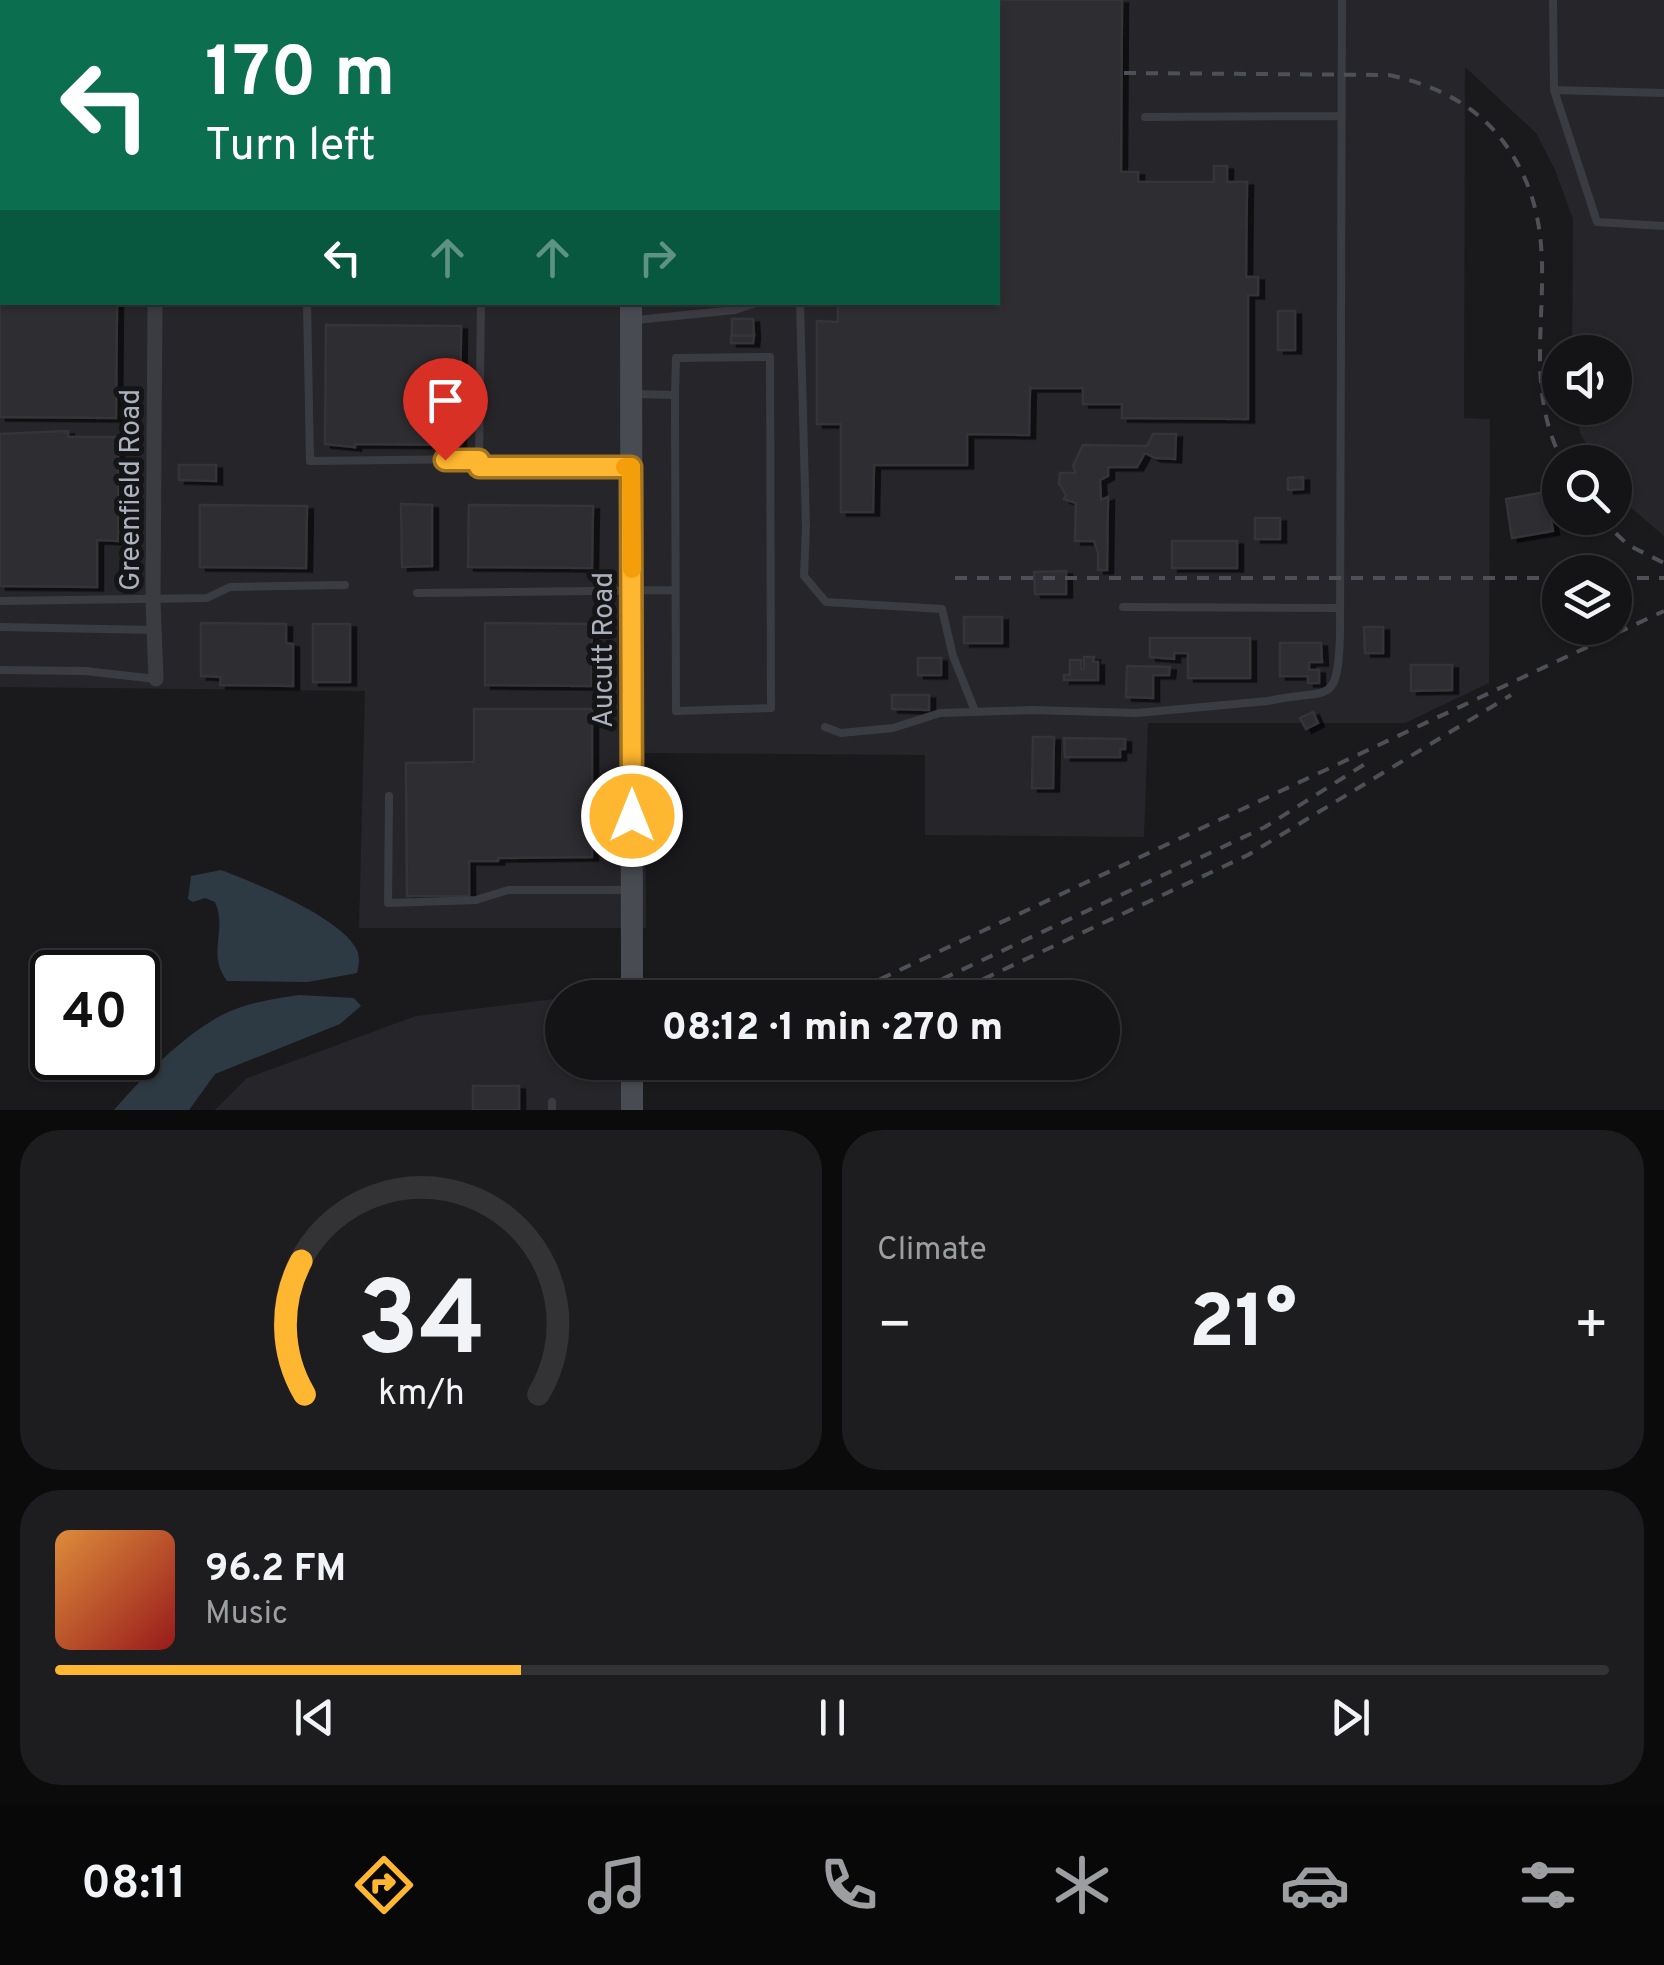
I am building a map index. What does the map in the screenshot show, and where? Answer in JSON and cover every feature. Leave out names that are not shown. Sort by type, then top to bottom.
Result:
[{"type":"street","name":"Greenfield Road","points":[[156,305],[156,678]]},
{"type":"street","name":"Aucutt Road","points":[[631,311],[632,980]]},
{"type":"street","points":[[632,1080],[632,1110]]},
{"type":"lane","points":[[825,728],[841,734],[892,728],[940,713],[975,711],[1137,713],[1317,696],[1334,684],[1339,670],[1340,608],[1342,0]]},
{"type":"lane","points":[[1553,0],[1554,90],[1597,222],[1664,226]]},
{"type":"lane","points":[[1554,90],[1664,93]]},
{"type":"lane","points":[[1145,117],[1342,116]]},
{"type":"lane","points":[[307,305],[310,461],[479,460]]},
{"type":"lane","points":[[481,305],[479,467],[631,467]]},
{"type":"lane","points":[[631,311],[735,310],[749,305]]},
{"type":"lane","points":[[800,305],[804,576],[826,602],[942,609],[954,656],[975,711]]},
{"type":"lane","points":[[770,357],[771,708],[676,710],[675,394],[676,358],[770,357]]},
{"type":"lane","points":[[631,394],[675,394]]},
{"type":"lane","points":[[0,601],[207,598],[230,587],[344,585]]},
{"type":"lane","points":[[417,593],[676,590]]},
{"type":"lane","points":[[1122,608],[1340,608]]},
{"type":"lane","points":[[0,627],[154,630]]},
{"type":"lane","points":[[0,670],[156,678]]},
{"type":"lane","points":[[389,796],[388,903],[476,900],[508,890],[632,890]]},
{"type":"shaded area","points":[[1000,0],[1664,0],[1664,536],[1632,509],[1632,445],[1587,445],[1580,433],[1579,425],[1632,425],[1632,335],[1572,335],[1573,219],[1555,170],[1536,133],[1465,67],[1464,418],[1490,419],[1489,683],[1405,723],[1148,723],[1144,837],[925,835],[925,755],[645,753],[646,928],[359,928],[365,691],[0,687],[0,305],[1000,305]]},
{"type":"shaded area","points":[[221,870],[296,902],[334,925],[357,950],[357,973],[308,982],[227,981],[218,961],[215,902],[188,899],[191,876]]},
{"type":"shaded area","points":[[299,995],[354,998],[361,1006],[340,1024],[215,1074],[189,1110],[114,1110],[142,1080],[160,1080],[160,1062],[192,1034],[222,1015],[259,1002]]},
{"type":"shaded area","points":[[545,1000],[545,1080],[624,1080],[624,1110],[215,1110],[247,1078],[416,1016]]},
{"type":"building","points":[[1000,0],[1122,0],[1121,172],[1138,172],[1138,182],[1214,182],[1214,166],[1227,166],[1227,182],[1247,182],[1246,277],[1258,277],[1258,295],[1248,295],[1248,419],[1122,418],[1122,404],[1083,404],[1083,388],[1030,388],[1029,435],[967,434],[967,465],[874,465],[873,512],[841,512],[841,424],[817,424],[817,321],[838,322],[838,305],[1000,305]]},
{"type":"building","points":[[0,305],[117,305],[116,418],[0,417]]},
{"type":"building","points":[[1278,311],[1295,311],[1295,350],[1278,350]]},
{"type":"building","points":[[732,319],[753,319],[754,335],[732,335]]},
{"type":"building","points":[[326,325],[461,326],[460,445],[325,444]]},
{"type":"building","points":[[731,336],[754,336],[753,343],[731,343]]},
{"type":"building","points":[[68,431],[68,437],[118,437],[118,541],[97,540],[97,587],[0,586],[0,434]]},
{"type":"building","points":[[1153,434],[1176,434],[1175,459],[1145,453],[1137,467],[1108,467],[1108,476],[1100,480],[1101,500],[1108,497],[1107,570],[1098,570],[1094,541],[1075,541],[1076,503],[1064,499],[1060,473],[1076,473],[1073,466],[1083,445],[1147,446]]},
{"type":"building","points":[[179,465],[216,465],[216,481],[179,480]]},
{"type":"building","points":[[1303,477],[1303,489],[1288,490],[1288,478]]},
{"type":"building","points":[[1542,493],[1542,533],[1512,538],[1506,499]]},
{"type":"building","points":[[401,504],[432,505],[432,566],[402,567]]},
{"type":"building","points":[[200,505],[307,506],[306,568],[200,567]]},
{"type":"building","points":[[469,505],[593,506],[592,568],[468,567]]},
{"type":"building","points":[[1255,518],[1280,518],[1280,539],[1255,539]]},
{"type":"building","points":[[1172,541],[1237,541],[1237,568],[1172,568]]},
{"type":"building","points":[[1066,571],[1066,594],[1035,594],[1034,572]]},
{"type":"building","points":[[964,617],[1002,617],[1002,643],[964,643]]},
{"type":"building","points":[[201,623],[286,624],[286,643],[293,644],[293,686],[220,685],[221,677],[201,676]]},
{"type":"building","points":[[485,623],[592,624],[591,686],[485,685]]},
{"type":"building","points":[[313,624],[350,624],[350,682],[313,682]]},
{"type":"building","points":[[1364,627],[1383,627],[1383,653],[1365,653]]},
{"type":"building","points":[[1150,638],[1250,638],[1250,678],[1188,678],[1188,653],[1174,653],[1174,659],[1150,657]]},
{"type":"building","points":[[1280,643],[1321,643],[1322,662],[1309,662],[1309,670],[1319,670],[1319,683],[1308,683],[1308,676],[1280,676]]},
{"type":"building","points":[[1084,657],[1094,657],[1093,662],[1098,662],[1098,680],[1064,680],[1064,675],[1070,675],[1070,660],[1081,660],[1084,669]]},
{"type":"building","points":[[918,658],[941,658],[941,675],[918,675]]},
{"type":"building","points":[[1411,665],[1452,665],[1452,690],[1411,691]]},
{"type":"building","points":[[1127,666],[1170,667],[1169,675],[1153,675],[1153,698],[1126,697]]},
{"type":"building","points":[[892,695],[929,695],[929,710],[892,709]]},
{"type":"building","points":[[474,709],[592,709],[592,857],[469,861],[469,896],[407,896],[406,763],[474,762]]},
{"type":"building","points":[[1313,712],[1318,723],[1306,729],[1300,718]]},
{"type":"building","points":[[1033,737],[1054,737],[1053,788],[1032,788]]},
{"type":"building","points":[[1064,738],[1125,739],[1125,749],[1120,749],[1120,757],[1065,757]]},
{"type":"building","points":[[473,1086],[519,1086],[519,1110],[473,1110]]},
{"type":"railway","points":[[1124,73],[1389,75],[1439,91],[1482,118],[1505,144],[1527,184],[1538,223],[1542,263],[1541,383],[1557,445]]},
{"type":"railway","points":[[1618,535],[1628,545],[1664,563]]},
{"type":"railway","points":[[955,578],[1542,578]]},
{"type":"railway","points":[[1632,578],[1664,578]]},
{"type":"railway","points":[[878,980],[1664,611]]},
{"type":"railway","points":[[981,980],[1248,855],[1511,695]]},
{"type":"railway","points":[[940,980],[1265,827],[1365,764]]},
{"type":"slow traffic","points":[[625,467],[631,467],[632,569]]},
{"type":"route","points":[[445,460],[479,460],[479,467],[631,467],[632,816]]}]
